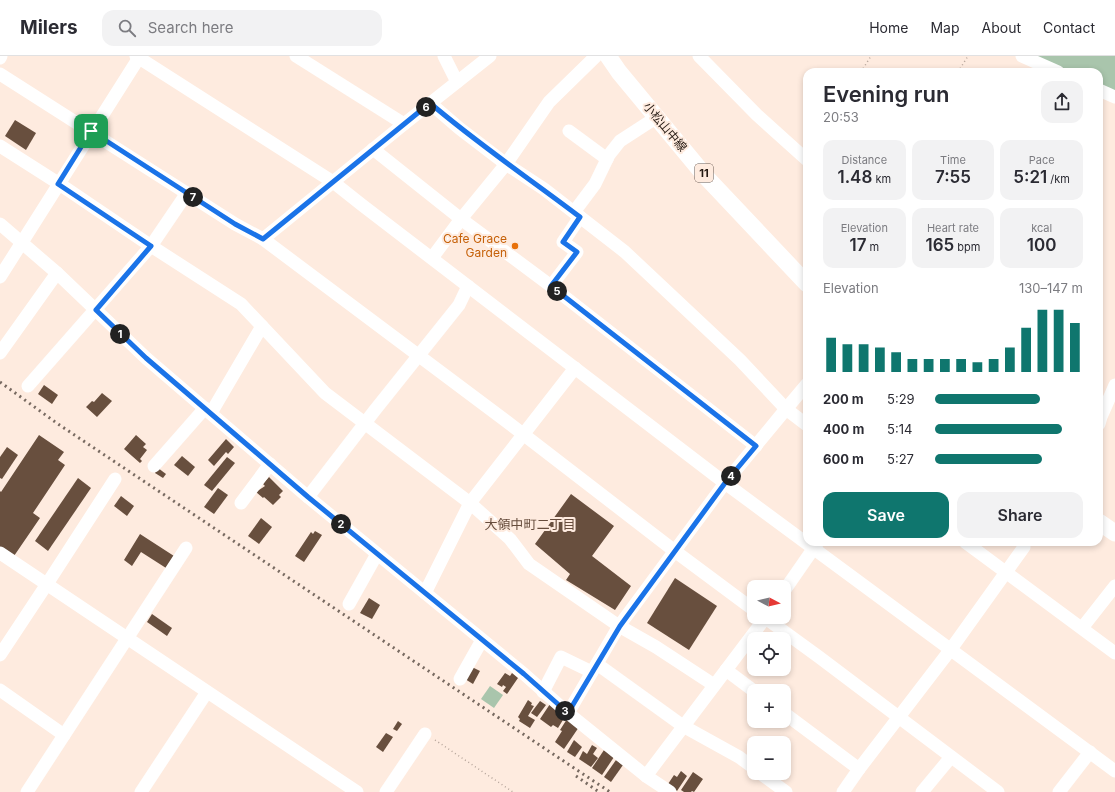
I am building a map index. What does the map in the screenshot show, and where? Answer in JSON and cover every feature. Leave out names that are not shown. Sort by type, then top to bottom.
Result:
[{"type":"main road","name":"小松山中線","points":[[608,56],[619,72],[706,177],[803,280]]},
{"type":"main road","points":[[1103,525],[1115,533]]},
{"type":"street","points":[[296,56],[404,124]]},
{"type":"street","points":[[444,56],[457,82]]},
{"type":"street","points":[[432,258],[461,219],[506,164],[549,102],[596,56]]},
{"type":"street","points":[[699,56],[757,115],[803,156]]},
{"type":"street","points":[[1022,56],[1049,68]]},
{"type":"street","points":[[0,277],[138,57],[333,182],[725,483],[803,536]]},
{"type":"street","points":[[263,239],[485,58]]},
{"type":"street","points":[[0,74],[235,224],[263,239],[747,605]]},
{"type":"street","points":[[1103,92],[1115,97]]},
{"type":"street","points":[[430,103],[459,128],[506,164],[544,189],[625,252],[740,360],[786,409],[803,422]]},
{"type":"street","points":[[551,286],[577,252],[563,242],[607,160],[620,141],[657,117]]},
{"type":"street","points":[[569,131],[607,160]]},
{"type":"street","points":[[0,146],[241,304],[325,393],[470,503],[510,539],[529,564],[620,626],[656,647],[714,685]]},
{"type":"street","points":[[373,150],[461,219],[551,286],[756,446]]},
{"type":"street","points":[[28,386],[151,246],[187,193]]},
{"type":"street","points":[[0,224],[57,273],[146,358],[308,497],[426,593],[568,713],[646,776],[670,792]]},
{"type":"street","points":[[0,353],[57,273]]},
{"type":"street","points":[[308,497],[459,304],[468,286]]},
{"type":"street","points":[[154,466],[208,410],[262,326]]},
{"type":"street","points":[[426,593],[470,503],[575,368]]},
{"type":"street","points":[[1103,412],[1115,385]]},
{"type":"street","points":[[568,713],[620,626],[676,552],[725,483],[803,389]]},
{"type":"street","points":[[241,503],[270,464]]},
{"type":"street","points":[[0,655],[115,479]]},
{"type":"street","points":[[791,581],[815,546]]},
{"type":"street","points":[[817,546],[951,649],[1115,771]]},
{"type":"street","points":[[970,546],[1115,653]]},
{"type":"street","points":[[843,792],[859,768],[951,649],[1024,547]]},
{"type":"street","points":[[27,792],[186,548]]},
{"type":"street","points":[[0,553],[357,792]]},
{"type":"street","points":[[349,604],[377,554]]},
{"type":"street","points":[[1082,628],[1115,586]]},
{"type":"street","points":[[646,776],[760,624]]},
{"type":"street","points":[[774,624],[998,792]]},
{"type":"street","points":[[460,679],[482,640]]},
{"type":"street","points":[[544,692],[561,657],[594,668],[684,726],[747,763]]},
{"type":"street","points":[[726,670],[747,686]]},
{"type":"street","points":[[0,690],[64,736]]},
{"type":"street","points":[[141,792],[207,692]]},
{"type":"street","points":[[791,718],[859,768]]},
{"type":"street","points":[[386,792],[425,734]]},
{"type":"street","points":[[1060,792],[1090,752]]},
{"type":"street","points":[[922,792],[951,757]]},
{"type":"street","points":[[770,780],[786,792]]},
{"type":"path","points":[[864,68],[871,56]]},
{"type":"path","points":[[960,68],[968,56]]},
{"type":"path","points":[[425,734],[513,792]]},
{"type":"green space","points":[[1031,56],[1115,56],[1115,92],[1103,87],[1103,68],[1059,68]]},
{"type":"green space","points":[[490,686],[503,695],[494,708],[481,699]]},
{"type":"building","points":[[15,120],[36,133],[26,150],[5,136]]},
{"type":"building","points":[[44,385],[58,395],[52,404],[38,394]]},
{"type":"building","points":[[102,393],[112,401],[97,417],[86,407],[92,401],[94,402]]},
{"type":"building","points":[[39,435],[64,452],[58,460],[65,465],[33,513],[40,518],[14,556],[0,547],[0,491],[1,492]]},
{"type":"building","points":[[136,435],[146,444],[143,447],[147,450],[140,459],[142,461],[140,463],[124,449]]},
{"type":"building","points":[[226,439],[234,447],[228,454],[226,452],[214,466],[208,460]]},
{"type":"building","points":[[7,447],[18,455],[2,479],[0,478],[0,457]]},
{"type":"building","points":[[182,456],[195,467],[188,476],[174,465]]},
{"type":"building","points":[[227,457],[235,463],[212,491],[204,485]]},
{"type":"building","points":[[158,468],[166,474],[163,478],[155,473]]},
{"type":"building","points":[[269,477],[283,491],[279,495],[281,497],[273,505],[256,492],[265,486],[263,484]]},
{"type":"building","points":[[78,478],[91,488],[48,551],[35,541]]},
{"type":"building","points":[[218,488],[228,495],[214,514],[204,507]]},
{"type":"building","points":[[571,494],[614,526],[592,556],[631,586],[615,610],[566,580],[570,574],[535,544]]},
{"type":"building","points":[[121,496],[134,506],[127,516],[114,506]]},
{"type":"building","points":[[261,518],[272,527],[259,544],[248,536]]},
{"type":"building","points":[[315,531],[322,535],[304,562],[295,556],[311,532],[313,534]]},
{"type":"building","points":[[140,534],[174,556],[166,568],[141,552],[132,566],[124,560]]},
{"type":"building","points":[[675,578],[717,606],[689,650],[647,623]]},
{"type":"building","points":[[369,598],[380,605],[372,619],[360,613]]},
{"type":"building","points":[[152,614],[172,628],[167,636],[147,622]]},
{"type":"building","points":[[472,667],[480,671],[473,684],[465,679]]},
{"type":"building","points":[[505,673],[510,676],[512,673],[518,678],[507,694],[503,691],[506,687],[503,685],[502,687],[497,684]]},
{"type":"building","points":[[528,700],[532,703],[531,705],[534,706],[528,716],[535,720],[530,728],[519,721],[520,719],[518,717]]},
{"type":"building","points":[[540,701],[546,705],[537,717],[531,713]]},
{"type":"building","points":[[550,704],[566,715],[558,728],[553,725],[551,727],[540,719]]},
{"type":"building","points":[[567,719],[579,727],[564,749],[555,742]]},
{"type":"building","points":[[398,721],[402,724],[397,731],[393,729]]},
{"type":"building","points":[[386,733],[393,737],[383,752],[376,747]]},
{"type":"building","points":[[574,740],[582,747],[575,757],[567,752]]},
{"type":"building","points":[[592,745],[597,748],[593,754],[598,758],[591,767],[579,759],[583,751],[587,754]]},
{"type":"building","points":[[604,750],[614,757],[602,775],[592,768]]},
{"type":"building","points":[[616,760],[623,765],[611,782],[604,777]]},
{"type":"building","points":[[681,771],[687,776],[677,791],[668,784],[674,775],[677,777]]},
{"type":"building","points":[[693,772],[703,779],[694,792],[684,792],[681,790]]},
{"type":"railway","points":[[0,382],[58,424],[610,792]]},
{"type":"railway","points":[[576,776],[599,792]]},
{"type":"place","name":"Cafe Grace Garden","points":[[515,246]]},
{"type":"district","name":"大領中町二丁目","points":[[530,524]]},
{"type":"route","points":[[430,103],[459,128],[506,164],[544,189],[580,217],[563,242],[577,252],[551,286],[756,446],[725,483],[676,552],[620,626],[568,713],[524,674],[308,497],[146,358],[96,310],[151,246],[58,184],[91,131],[235,224],[263,239],[430,103]]}]
